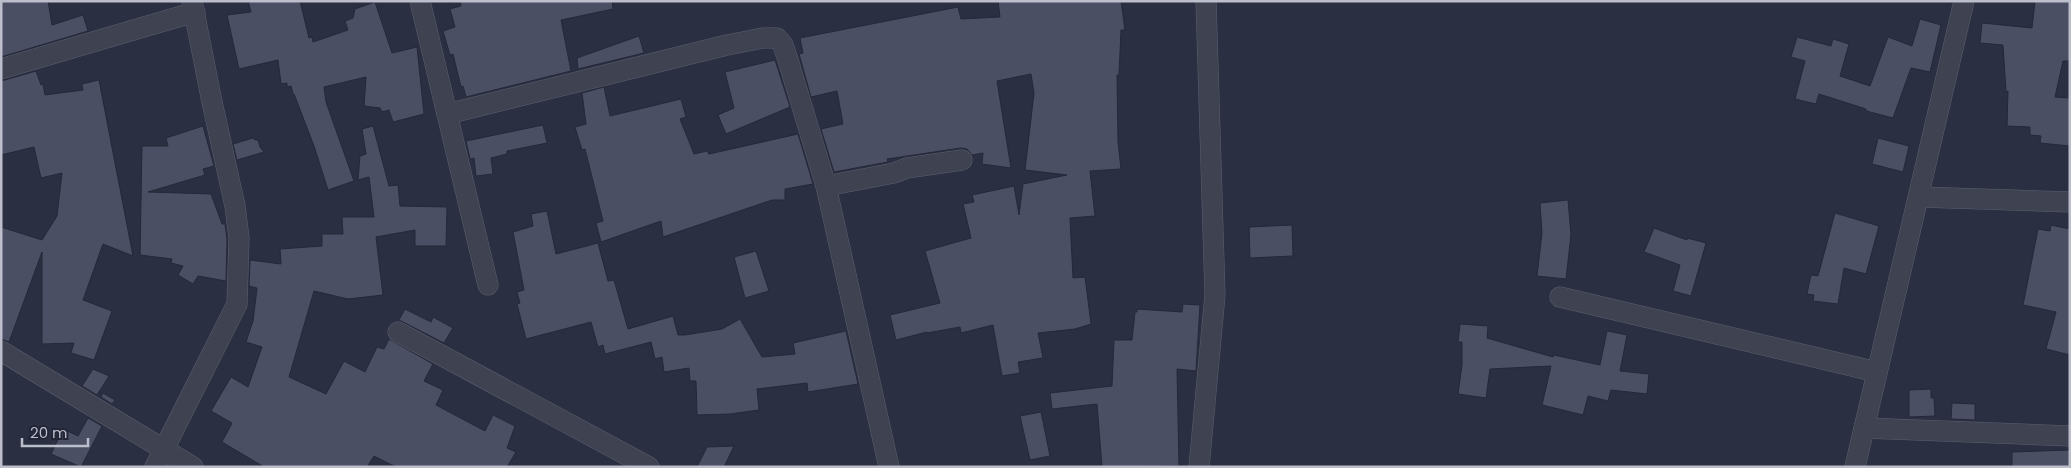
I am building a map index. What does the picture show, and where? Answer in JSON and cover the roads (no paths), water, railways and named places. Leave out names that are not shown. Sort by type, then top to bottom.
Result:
[{"type":"street","points":[[420,1],[488,285]]},
{"type":"street","points":[[1199,467],[1215,295],[1206,1]]},
{"type":"street","points":[[1855,467],[1964,1]]},
{"type":"street","points":[[1,70],[194,7],[212,102],[236,206],[239,238],[237,304],[160,459]]},
{"type":"street","points":[[447,114],[727,45],[763,38],[777,38],[783,45],[788,60],[826,186],[889,467]]},
{"type":"street","points":[[826,186],[894,173],[907,168],[962,160]]},
{"type":"street","points":[[1919,196],[2070,202]]},
{"type":"street","points":[[1560,296],[1877,372]]},
{"type":"street","points":[[398,332],[649,467]]},
{"type":"street","points":[[1,351],[160,459],[193,467]]},
{"type":"street","points":[[1864,428],[2070,436]]}]
